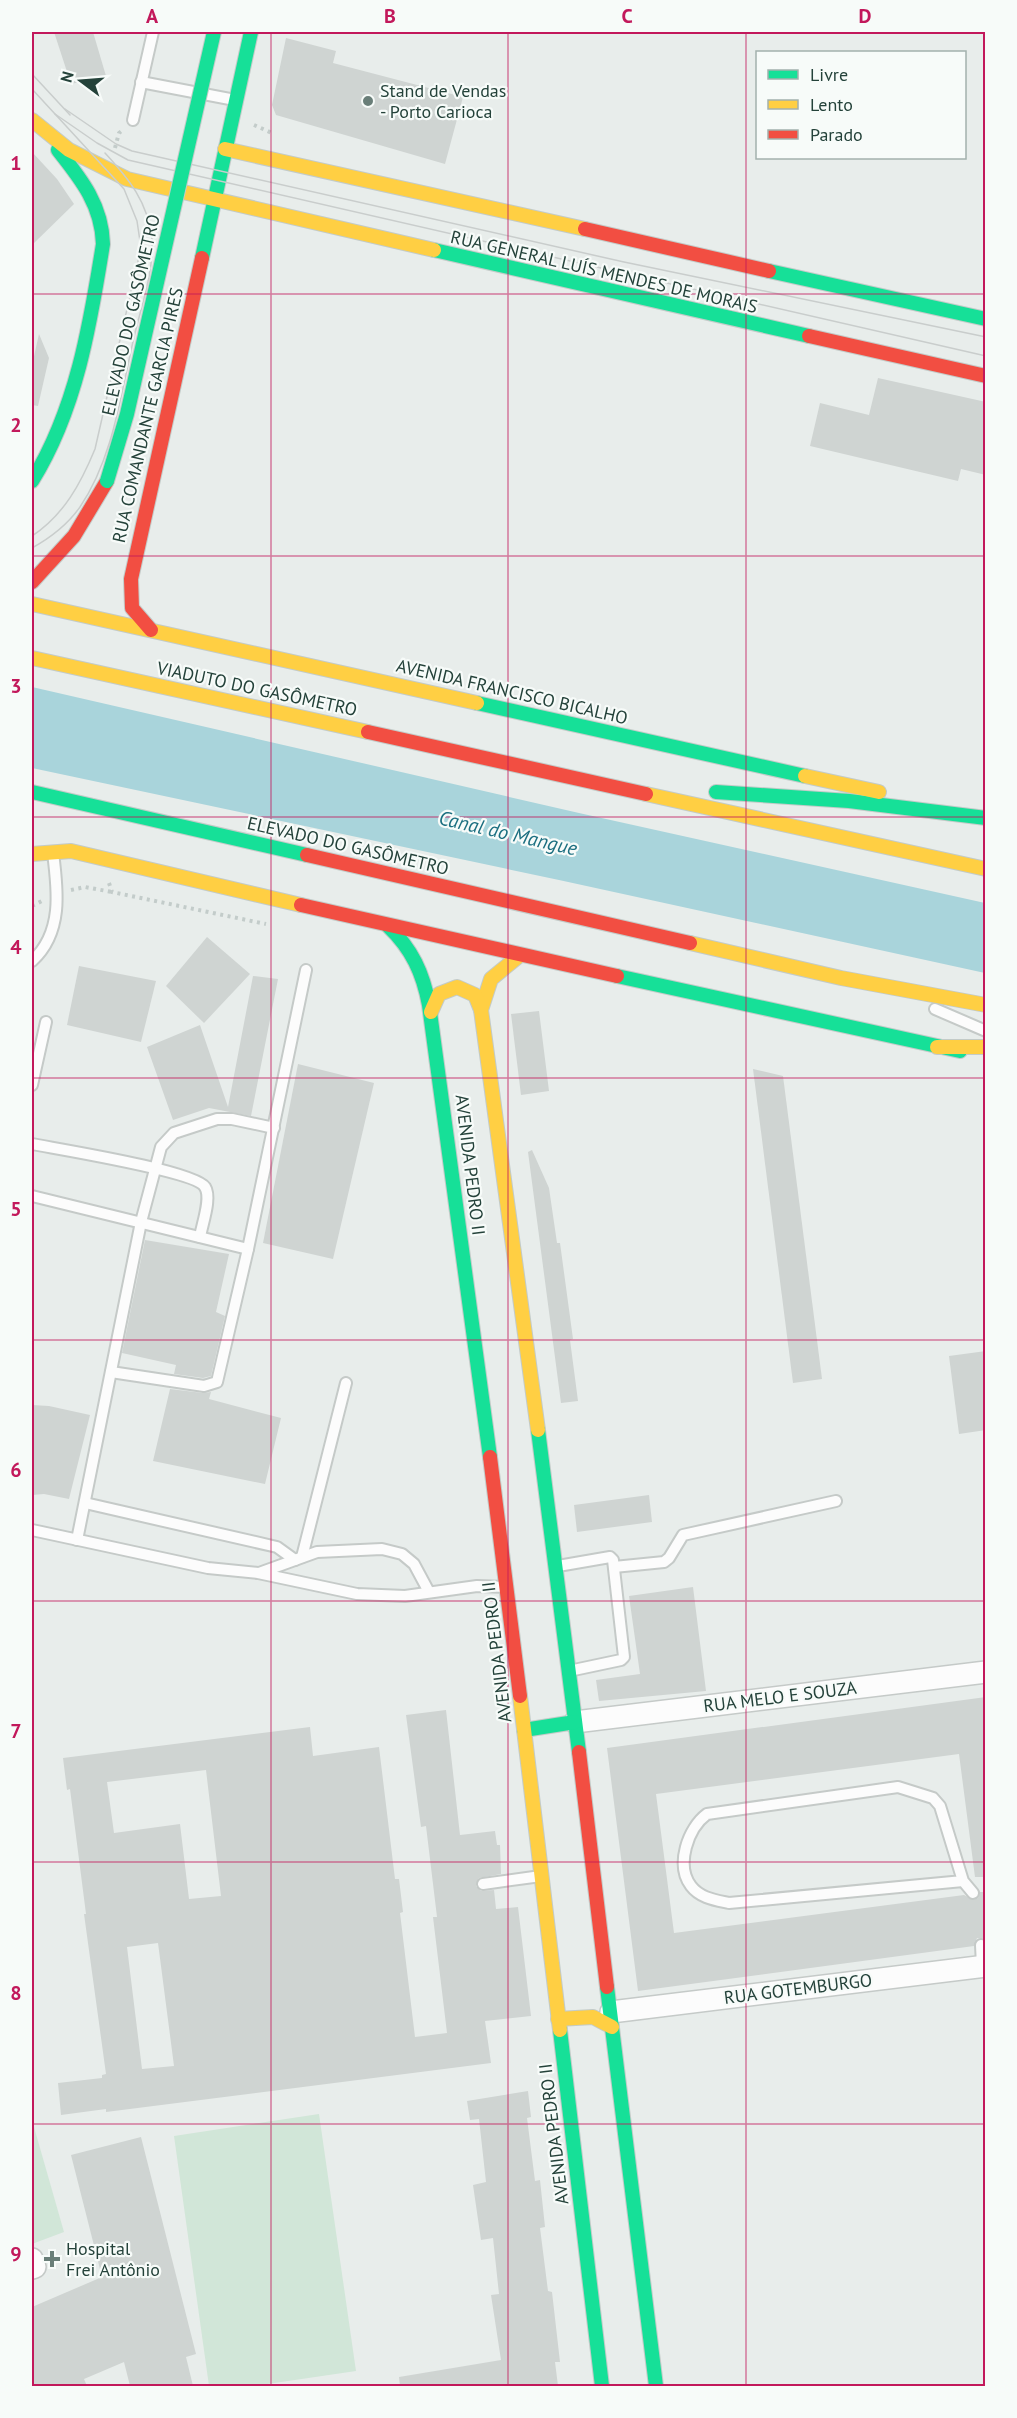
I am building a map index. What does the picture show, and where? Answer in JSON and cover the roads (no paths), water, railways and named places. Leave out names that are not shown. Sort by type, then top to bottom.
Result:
[{"type":"main road","name":"ELEVADO DO GASÔMETRO","points":[[32,582],[74,536],[99,496],[113,466],[129,407],[214,32]]},
{"type":"main road","name":"RUA COMANDANTE GARCIA PIRES","points":[[151,630],[133,612],[129,594],[251,32]]},
{"type":"main road","points":[[32,120],[80,178],[95,202],[103,228],[101,252],[81,350],[60,429],[32,481]]},
{"type":"main road","name":"RUA GENERAL LUÍS MENDES DE MORAIS","points":[[47,136],[110,174],[142,184],[986,376]]},
{"type":"main road","name":"RUA GENERAL LUÍS MENDES DE MORAIS","points":[[225,149],[986,319]]},
{"type":"main road","name":"AVENIDA FRANCISCO BICALHO","points":[[32,604],[986,817]]},
{"type":"main road","name":"VIADUTO DO GASÔMETRO","points":[[32,658],[640,791]]},
{"type":"main road","points":[[640,791],[718,792],[849,801],[986,817]]},
{"type":"main road","points":[[640,791],[986,869]]},
{"type":"main road","name":"ELEVADO DO GASÔMETRO","points":[[32,792],[840,978]]},
{"type":"main road","points":[[32,854],[71,851],[388,926],[986,1056]]},
{"type":"main road","name":"AVENIDA PEDRO II","points":[[388,926],[404,940],[417,959],[431,1012],[507,1587],[602,2386]]},
{"type":"main road","name":"AVENIDA PEDRO II","points":[[520,955],[491,979],[484,994],[481,1010],[556,1566],[656,2386]]},
{"type":"main road","points":[[840,978],[985,1004]]},
{"type":"main road","points":[[431,1012],[434,1000],[440,992],[458,987],[475,995],[481,1010]]},
{"type":"main road","points":[[938,1047],[986,1047]]},
{"type":"main road","points":[[524,1730],[575,1722]]},
{"type":"main road","points":[[558,2019],[593,2017],[612,2019]]},
{"type":"street","name":"RUA MELO E SOUZA","points":[[575,1722],[986,1672]]},
{"type":"street","name":"RUA GOTEMBURGO","points":[[612,2019],[983,1959]]},
{"type":"street","points":[[32,2259],[35,2267],[32,2268]]},
{"type":"lane","points":[[133,120],[153,32]]},
{"type":"lane","points":[[141,82],[236,101]]},
{"type":"lane","points":[[32,961],[47,945],[53,932],[54,903],[58,892],[52,852]]},
{"type":"lane","points":[[111,1372],[204,1386],[217,1382],[249,1249],[306,970]]},
{"type":"lane","points":[[840,978],[933,1009],[986,1031]]},
{"type":"lane","points":[[32,1085],[36,1047],[46,1022]]},
{"type":"lane","points":[[77,1540],[141,1222],[154,1168],[165,1140],[197,1123],[232,1119],[274,1128]]},
{"type":"lane","points":[[32,1144],[154,1168],[198,1180],[205,1186],[207,1202],[200,1237]]},
{"type":"lane","points":[[32,1196],[249,1249]]},
{"type":"lane","points":[[298,1558],[346,1383]]},
{"type":"lane","points":[[614,1568],[664,1562],[683,1535],[836,1501]]},
{"type":"lane","points":[[85,1503],[277,1547],[298,1558]]},
{"type":"lane","points":[[32,1530],[208,1568],[258,1574],[318,1587],[381,1596],[405,1596],[477,1586],[507,1587]]},
{"type":"lane","points":[[258,1574],[317,1552],[382,1549],[402,1554],[414,1564],[429,1592]]},
{"type":"lane","points":[[556,1566],[610,1557],[614,1568],[624,1657],[621,1660],[569,1671]]},
{"type":"lane","points":[[963,1881],[729,1903],[704,1896],[689,1884],[686,1875],[685,1849],[693,1828],[707,1814],[898,1786],[933,1798],[940,1806],[963,1881],[973,1893]]},
{"type":"lane","points":[[483,1884],[542,1876]]},
{"type":"water","name":"Canal do Mangue","points":[[32,687],[579,813],[985,903],[985,973],[32,768]]},
{"type":"tram line","points":[[32,74],[70,115]]},
{"type":"tram line","points":[[32,89],[124,189],[137,221],[141,248],[95,449],[70,497],[53,518],[32,536]]},
{"type":"tram line","points":[[65,109],[116,144],[132,151],[624,262],[986,337]]},
{"type":"tram line","points":[[55,114],[97,143],[128,160],[986,356]]},
{"type":"tram line","points":[[32,548],[70,519],[92,488],[115,423],[149,275],[152,239],[142,202],[122,172],[105,153]]},
{"type":"place","name":"Stand de Vendas - Porto Carioca","points":[[368,101]]},
{"type":"place","name":"Hospital Frei Antônio","points":[[52,2259]]}]
